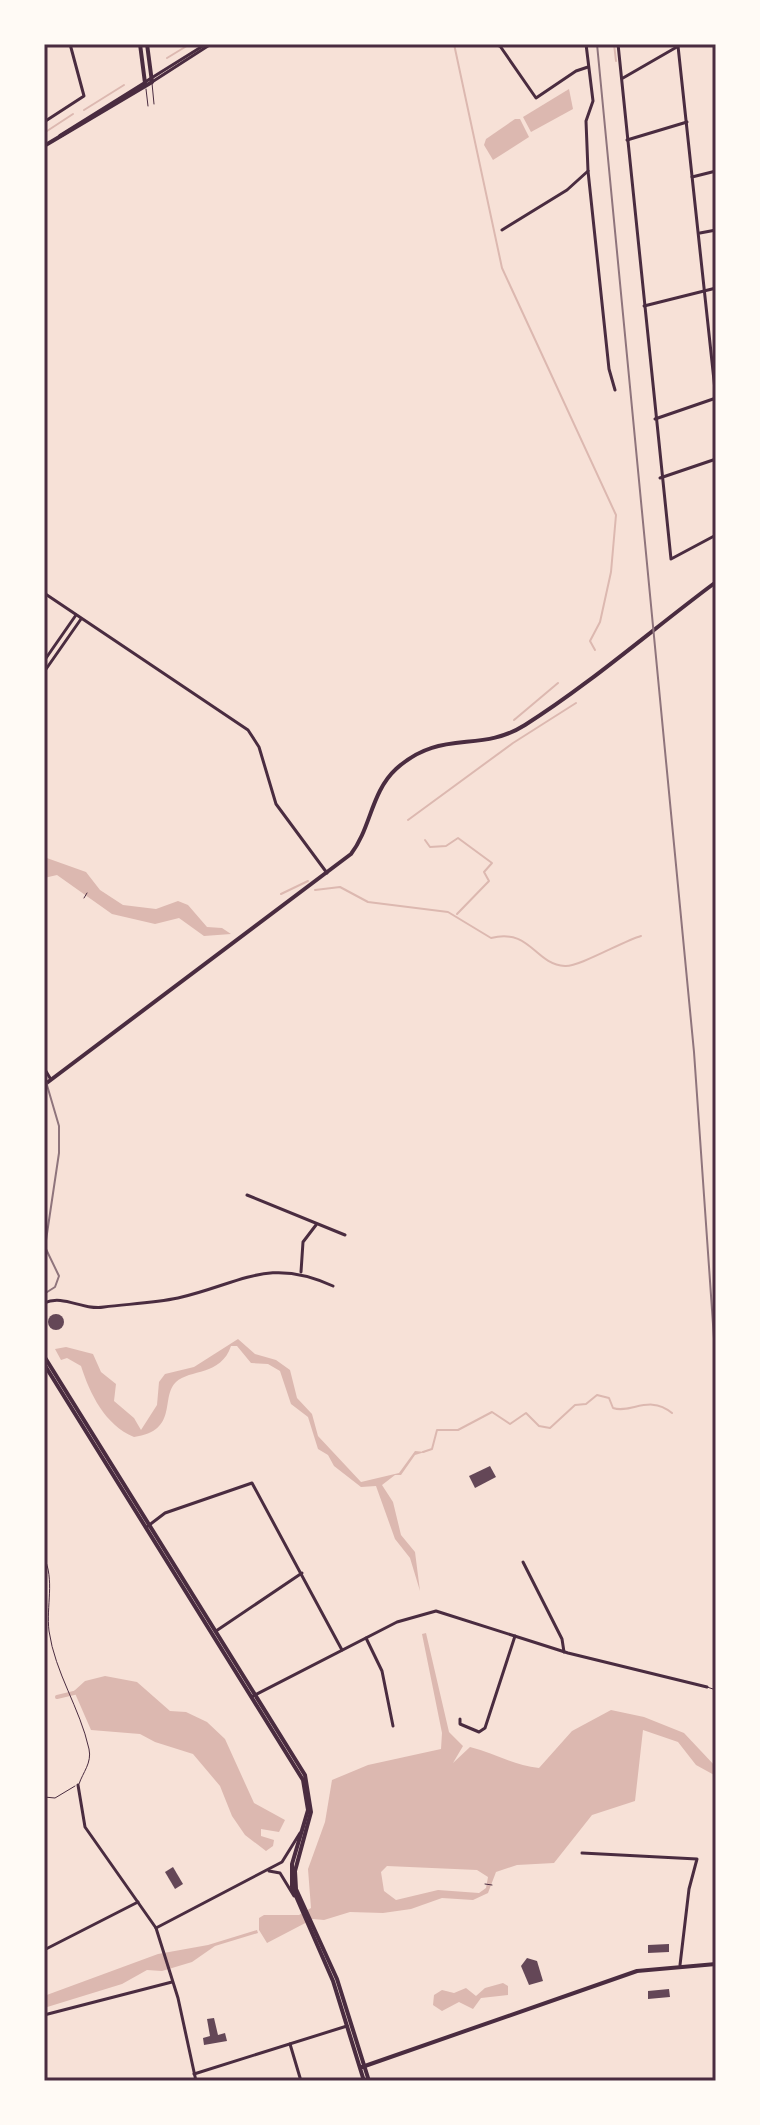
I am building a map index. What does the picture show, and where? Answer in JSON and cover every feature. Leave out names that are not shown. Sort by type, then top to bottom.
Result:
[{"type":"main road","points":[[140,44],[145,85]]},
{"type":"main road","points":[[44,146],[152,80],[147,44]]},
{"type":"main road","points":[[44,1085],[327,873],[361,841],[383,784],[409,759],[435,744],[486,741],[513,731],[716,582]]},
{"type":"main road","points":[[44,1356],[310,1787],[310,1820],[295,1871],[301,1908]]},
{"type":"main road","points":[[44,1364],[148,1526]]},
{"type":"main road","points":[[254,1695],[303,1780],[308,1802],[304,1829],[290,1871],[294,1896],[337,1979],[362,2067]]},
{"type":"main road","points":[[310,1926],[333,1981],[367,2081]]},
{"type":"main road","points":[[362,2067],[637,1971],[716,1964]]},
{"type":"street","points":[[44,122],[84,96],[70,44]]},
{"type":"street","points":[[152,80],[209,44]]},
{"type":"street","points":[[152,80],[209,44]]},
{"type":"street","points":[[492,44],[500,46],[536,98],[576,71],[588,67]]},
{"type":"street","points":[[586,44],[593,101],[586,121],[588,171],[609,369],[615,390]]},
{"type":"street","points":[[618,44],[660,478],[671,559],[716,535]]},
{"type":"street","points":[[622,79],[680,45],[716,398],[654,419]]},
{"type":"street","points":[[149,64],[156,71],[164,70]]},
{"type":"street","points":[[627,140],[687,122]]},
{"type":"street","points":[[502,230],[567,190],[588,171]]},
{"type":"street","points":[[692,177],[716,171]]},
{"type":"street","points":[[698,233],[716,230]]},
{"type":"street","points":[[644,306],[716,288]]},
{"type":"street","points":[[710,347],[716,346]]},
{"type":"street","points":[[660,478],[716,459]]},
{"type":"street","points":[[44,593],[248,730],[259,747],[276,804],[327,873]]},
{"type":"street","points":[[44,661],[76,615]]},
{"type":"street","points":[[44,672],[81,618]]},
{"type":"street","points":[[44,1068],[51,1080]]},
{"type":"street","points":[[247,1195],[345,1235]]},
{"type":"street","points":[[301,1272],[303,1242],[316,1225]]},
{"type":"street","points":[[44,1303],[57,1299],[87,1308],[101,1308],[179,1298],[273,1271],[301,1272],[333,1286]]},
{"type":"street","points":[[148,1526],[165,1513],[249,1482],[259,1490],[342,1650]]},
{"type":"street","points":[[523,1562],[562,1639],[564,1652]]},
{"type":"street","points":[[214,1632],[302,1573]]},
{"type":"street","points":[[254,1695],[397,1622],[436,1611],[564,1652],[707,1687]]},
{"type":"street","points":[[460,1719],[460,1724],[467,1729],[479,1732],[485,1728],[515,1636]]},
{"type":"street","points":[[366,1638],[382,1671],[393,1726]]},
{"type":"street","points":[[78,1785],[85,1827],[156,1928],[196,2081]]},
{"type":"street","points":[[156,1928],[269,1871],[285,1860],[304,1829]]},
{"type":"street","points":[[582,1853],[697,1859],[689,1889],[680,1965]]},
{"type":"street","points":[[269,1871],[280,1873],[294,1896]]},
{"type":"street","points":[[44,1950],[138,1902]]},
{"type":"street","points":[[44,2015],[172,1982]]},
{"type":"street","points":[[194,2074],[347,2026]]},
{"type":"street","points":[[290,2044],[301,2081]]},
{"type":"lane","points":[[152,80],[154,104]]},
{"type":"lane","points":[[145,85],[148,106]]},
{"type":"lane","points":[[44,1557],[50,1573],[49,1629],[90,1755],[78,1785],[67,1788],[55,1798],[44,1797]]},
{"type":"lane","points":[[707,1687],[716,1690]]},
{"type":"path","points":[[84,898],[87,893]]},
{"type":"path","points":[[485,1884],[492,1885]]},
{"type":"shaded area","points":[[569,89],[573,109],[531,132],[523,117]]},
{"type":"shaded area","points":[[515,119],[520,119],[529,137],[493,160],[484,145],[486,139]]},
{"type":"shaded area","points":[[44,857],[86,872],[100,890],[123,905],[156,909],[178,901],[188,905],[207,927],[222,928],[231,934],[204,936],[179,918],[155,924],[112,914],[57,875],[44,878]]},
{"type":"shaded area","points":[[238,1339],[255,1354],[276,1360],[290,1370],[297,1398],[312,1414],[318,1436],[361,1482],[399,1473],[415,1451],[425,1452],[415,1455],[401,1475],[395,1475],[382,1485],[393,1502],[401,1535],[415,1552],[420,1591],[410,1558],[395,1539],[376,1486],[361,1487],[318,1449],[308,1417],[291,1404],[280,1371],[268,1364],[251,1363],[237,1346],[231,1346],[226,1356],[213,1367],[176,1382],[171,1388],[163,1421],[148,1434],[134,1437],[115,1425],[100,1408],[81,1366],[67,1358],[61,1360],[55,1349],[66,1347],[93,1354],[101,1372],[116,1384],[114,1401],[134,1418],[141,1430],[157,1405],[159,1382],[165,1374],[194,1367]]},
{"type":"shaded area","points":[[426,1633],[449,1732],[463,1746],[453,1763],[470,1747],[539,1768],[572,1731],[611,1710],[644,1717],[684,1733],[716,1767],[716,1776],[696,1765],[678,1742],[643,1730],[635,1801],[592,1815],[554,1863],[517,1865],[496,1872],[488,1893],[473,1900],[442,1898],[411,1909],[383,1913],[350,1912],[324,1920],[313,1919],[267,1943],[259,1930],[259,1918],[264,1915],[299,1915],[311,1908],[308,1869],[325,1822],[332,1780],[368,1765],[441,1749],[442,1733],[422,1634]],"holes":[[[387,1866],[477,1870],[488,1877],[486,1888],[479,1893],[438,1890],[396,1900],[384,1891],[381,1872]]]},
{"type":"shaded area","points":[[105,1676],[137,1682],[170,1711],[186,1712],[207,1722],[225,1739],[254,1803],[285,1820],[279,1832],[261,1829],[261,1836],[274,1840],[273,1846],[266,1851],[245,1835],[232,1816],[220,1786],[193,1754],[140,1734],[91,1730],[74,1691],[85,1681]]},
{"type":"shaded area","points":[[257,1930],[258,1933],[215,1946],[192,1962],[162,1971],[147,1970],[122,1984],[44,2008],[44,1996],[158,1954],[208,1945]]},
{"type":"shaded area","points":[[503,1983],[508,1986],[508,1995],[481,1998],[473,2009],[459,2002],[442,2011],[433,2005],[434,1995],[442,1990],[454,1993],[466,1988],[476,1996],[485,1988]]},
{"type":"building","points":[[56,1314],[62,1316],[62,1328],[56,1330],[50,1328],[48,1322],[50,1316]]},
{"type":"building","points":[[490,1466],[496,1477],[475,1488],[469,1476]]},
{"type":"building","points":[[173,1867],[183,1884],[175,1889],[165,1872]]},
{"type":"building","points":[[669,1944],[669,1952],[648,1953],[648,1945]]},
{"type":"building","points":[[527,1958],[537,1961],[543,1981],[529,1985],[521,1966]]},
{"type":"building","points":[[669,1989],[670,1997],[648,1999],[648,1991]]},
{"type":"building","points":[[214,2018],[218,2035],[225,2033],[227,2041],[204,2045],[203,2038],[210,2036],[207,2019]]},
{"type":"waterway","points":[[167,58],[190,44]]},
{"type":"waterway","points":[[454,44],[502,268],[616,515],[611,572],[600,622],[590,641],[595,650]]},
{"type":"waterway","points":[[614,44],[616,61]]},
{"type":"waterway","points":[[84,110],[124,85]]},
{"type":"waterway","points":[[44,133],[73,114]]},
{"type":"waterway","points":[[514,720],[558,683]]},
{"type":"waterway","points":[[408,820],[513,743],[576,703]]},
{"type":"waterway","points":[[425,840],[430,847],[446,846],[458,838],[492,863],[484,872],[489,881],[457,914]]},
{"type":"waterway","points":[[281,894],[308,881]]},
{"type":"waterway","points":[[315,890],[340,887],[368,902],[448,912],[491,938],[515,938],[546,959],[565,966],[641,936]]},
{"type":"waterway","points":[[423,1452],[432,1449],[437,1430],[458,1430],[492,1412],[510,1424],[526,1413],[539,1426],[550,1428],[575,1405],[586,1404],[597,1395],[609,1398],[613,1408],[656,1405],[672,1413]]},
{"type":"waterway","points":[[57,1697],[78,1692]]},
{"type":"tram line","points":[[44,1075],[59,1126],[59,1153],[45,1247],[59,1276],[55,1287],[44,1294]]},
{"type":"railway","points":[[597,44],[694,1052],[716,1367]]}]
